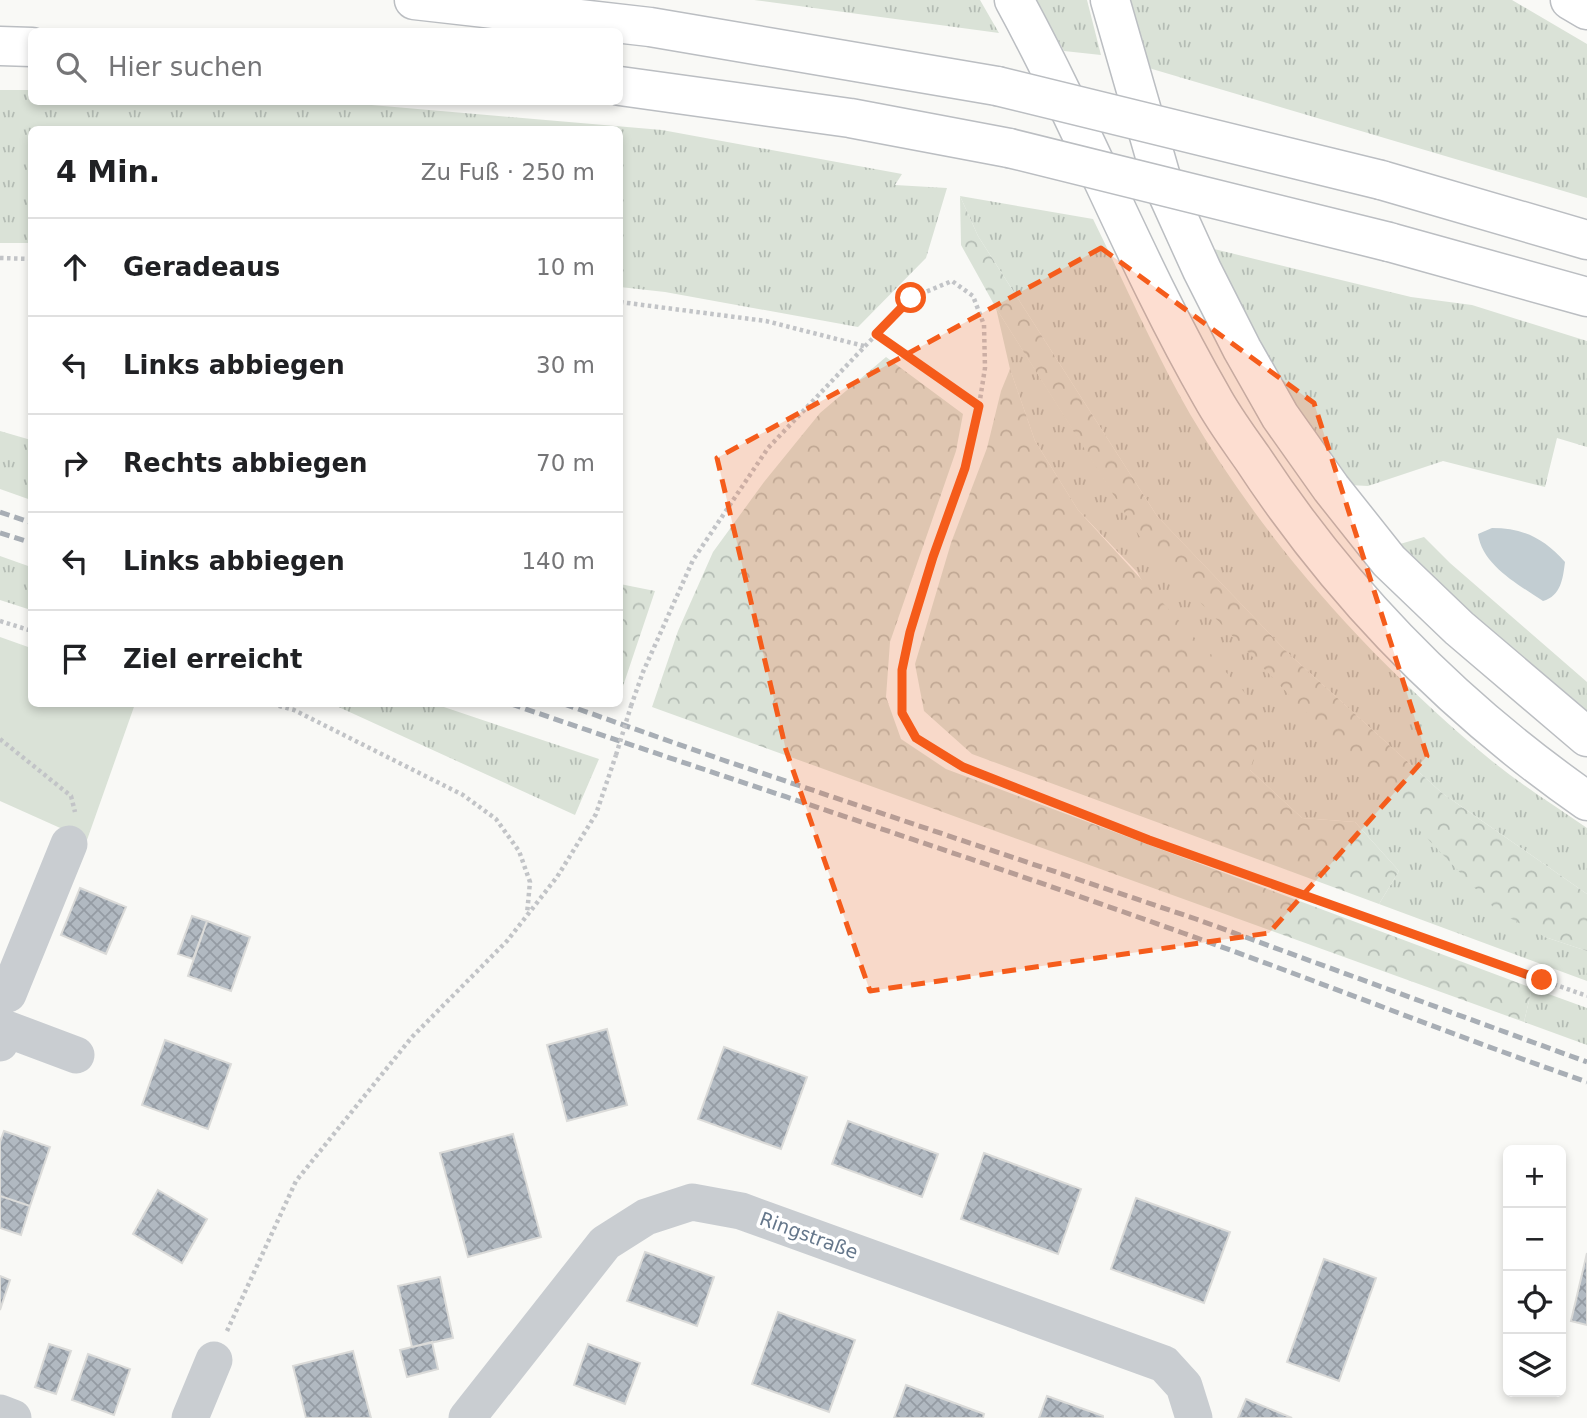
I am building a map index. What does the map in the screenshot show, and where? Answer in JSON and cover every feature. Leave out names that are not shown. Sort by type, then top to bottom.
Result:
[{"type":"highway","points":[[414,0],[650,27],[997,86],[1381,180],[1587,240]]},
{"type":"highway","points":[[1014,0],[1049,64],[1149,278],[1212,399],[1289,513],[1382,626],[1457,698],[1534,764],[1587,800]]},
{"type":"highway","points":[[1110,0],[1163,184],[1213,292],[1280,416],[1331,488],[1390,561],[1459,628],[1587,737]]},
{"type":"highway","points":[[1570,0],[1587,10]]},
{"type":"highway","points":[[0,46],[28,47]]},
{"type":"highway","points":[[623,86],[850,118],[1009,148],[1389,242],[1587,297]]},
{"type":"street","points":[[68,844],[3,1014],[76,1055]]},
{"type":"street","name":"Ringstraße","points":[[467,1418],[605,1242],[646,1217],[692,1202],[741,1211],[1164,1364],[1184,1386],[1194,1418]]},
{"type":"street","points":[[190,1418],[214,1360]]},
{"type":"street","points":[[0,1413],[13,1418]]},
{"type":"path","points":[[0,258],[28,259]]},
{"type":"path","points":[[214,1360],[296,1181],[412,1037],[506,941],[557,877],[596,814],[643,672],[693,560],[768,448],[911,298],[951,281],[973,296],[984,325],[985,368],[965,468],[933,557],[910,632],[902,670],[902,713],[916,738],[963,767],[1149,840],[1587,996]]},
{"type":"path","points":[[623,302],[766,321],[864,346]]},
{"type":"path","points":[[876,334],[979,406]]},
{"type":"path","points":[[0,621],[28,630]]},
{"type":"path","points":[[280,707],[305,716],[463,795],[496,820],[519,851],[530,882],[527,915]]},
{"type":"path","points":[[0,739],[71,796],[77,819],[68,844]]},
{"type":"highlighted area","points":[[1101,248],[1314,403],[1427,756],[1269,933],[870,991],[786,750],[717,458]]},
{"type":"green space","points":[[754,0],[980,0],[999,33]]},
{"type":"green space","points":[[1036,0],[1087,0],[1101,55],[1064,51]]},
{"type":"green space","points":[[1122,0],[1512,0],[1587,44],[1587,198],[1142,66]]},
{"type":"green space","points":[[0,90],[28,90],[28,105],[372,105],[616,126],[28,126],[28,243],[0,243]]},
{"type":"green space","points":[[623,127],[662,130],[902,174],[895,185],[947,188],[926,258],[858,327],[665,292],[623,287]]},
{"type":"green space","points":[[960,196],[1093,219],[1190,414],[1253,510],[1326,600],[1406,684],[1492,761],[1587,828],[1587,894],[1442,793],[1289,654],[1157,516],[978,236]]},
{"type":"green space","points":[[960,196],[978,236],[1157,516],[1289,654],[1442,793],[1587,894],[1587,951],[1545,937],[1497,911],[1145,545],[996,308],[961,245]]},
{"type":"green space","points":[[1214,249],[1411,297],[1472,305],[1587,341],[1587,447],[1557,438],[1545,487],[1443,461],[1368,486],[1349,485],[1299,416],[1212,264]]},
{"type":"green space","points":[[996,308],[1146,545],[1545,937],[1587,951],[1587,981],[1379,904],[1399,871],[1355,822],[1302,818],[1250,770],[1137,572],[1078,510],[1035,441],[1010,369]]},
{"type":"green space","points":[[886,357],[963,414],[956,451],[890,642],[886,697],[901,739],[946,769],[1532,988],[1524,1022],[652,707],[678,631],[713,552],[764,482],[820,413]]},
{"type":"green space","points":[[1010,369],[1035,441],[1078,510],[1267,717],[1250,770],[1302,818],[1355,822],[1399,871],[1379,904],[972,754],[924,711],[915,664],[951,543],[987,448],[1001,391]]},
{"type":"green space","points":[[0,431],[28,439],[28,499],[0,489]]},
{"type":"green space","points":[[1424,537],[1450,563],[1587,682],[1587,715],[1480,631],[1400,544]]},
{"type":"green space","points":[[0,556],[28,566],[28,609],[0,600]]},
{"type":"green space","points":[[623,585],[655,591],[623,686]]},
{"type":"green space","points":[[0,637],[28,647],[28,707],[134,707],[87,840],[0,801]]},
{"type":"green space","points":[[339,707],[444,707],[599,759],[575,815]]},
{"type":"green space","points":[[1532,988],[1587,1008],[1587,1045],[1524,1022]]},
{"type":"shaded area","points":[[1492,528],[1514,530],[1532,536],[1565,562],[1562,580],[1554,595],[1543,601],[1494,565],[1486,555],[1478,534]]},
{"type":"building","points":[[80,888],[126,907],[106,954],[61,935]]},
{"type":"building","points":[[192,916],[207,921],[193,959],[178,954]]},
{"type":"building","points":[[207,921],[250,937],[231,991],[188,976]]},
{"type":"building","points":[[607,1029],[627,1105],[567,1121],[547,1045]]},
{"type":"building","points":[[165,1040],[231,1064],[208,1129],[142,1105]]},
{"type":"building","points":[[724,1047],[807,1077],[781,1149],[698,1119]]},
{"type":"building","points":[[848,1121],[938,1154],[922,1197],[832,1164]]},
{"type":"building","points":[[4,1131],[50,1147],[30,1206],[0,1196],[0,1142]]},
{"type":"building","points":[[513,1134],[541,1237],[468,1257],[440,1153]]},
{"type":"building","points":[[984,1153],[1081,1189],[1058,1254],[961,1219]]},
{"type":"building","points":[[158,1190],[207,1219],[182,1263],[133,1234]]},
{"type":"building","points":[[0,1196],[30,1206],[21,1235],[0,1228]]},
{"type":"building","points":[[1136,1198],[1230,1232],[1204,1303],[1111,1269]]},
{"type":"building","points":[[645,1252],[714,1277],[697,1326],[627,1301]]},
{"type":"building","points":[[1587,1253],[1587,1325],[1571,1321]]},
{"type":"building","points":[[1324,1259],[1376,1278],[1339,1381],[1287,1362]]},
{"type":"building","points":[[0,1276],[10,1280],[0,1310]]},
{"type":"building","points":[[440,1277],[453,1338],[412,1347],[398,1286]]},
{"type":"building","points":[[778,1312],[855,1340],[829,1412],[752,1384]]},
{"type":"building","points":[[432,1342],[438,1369],[407,1377],[400,1350]]},
{"type":"building","points":[[49,1344],[71,1351],[56,1394],[35,1387]]},
{"type":"building","points":[[588,1344],[640,1363],[625,1404],[574,1385]]},
{"type":"building","points":[[353,1351],[371,1418],[306,1418],[293,1366]]},
{"type":"building","points":[[88,1354],[130,1369],[114,1415],[72,1400]]},
{"type":"building","points":[[906,1385],[984,1414],[983,1418],[894,1418]]},
{"type":"building","points":[[1047,1396],[1103,1416],[1103,1418],[1039,1418]]},
{"type":"building","points":[[1246,1399],[1292,1418],[1238,1418]]},
{"type":"railway","points":[[0,512],[28,522]]},
{"type":"railway","points":[[0,533],[28,542]]},
{"type":"railway","points":[[520,707],[1099,903],[1587,1082]]},
{"type":"railway","points":[[573,707],[1196,919],[1587,1062]]},
{"type":"route","points":[[911,298],[876,334],[979,406],[965,468],[933,557],[910,632],[902,670],[902,713],[916,738],[963,767],[1149,840],[1542,980]]}]
